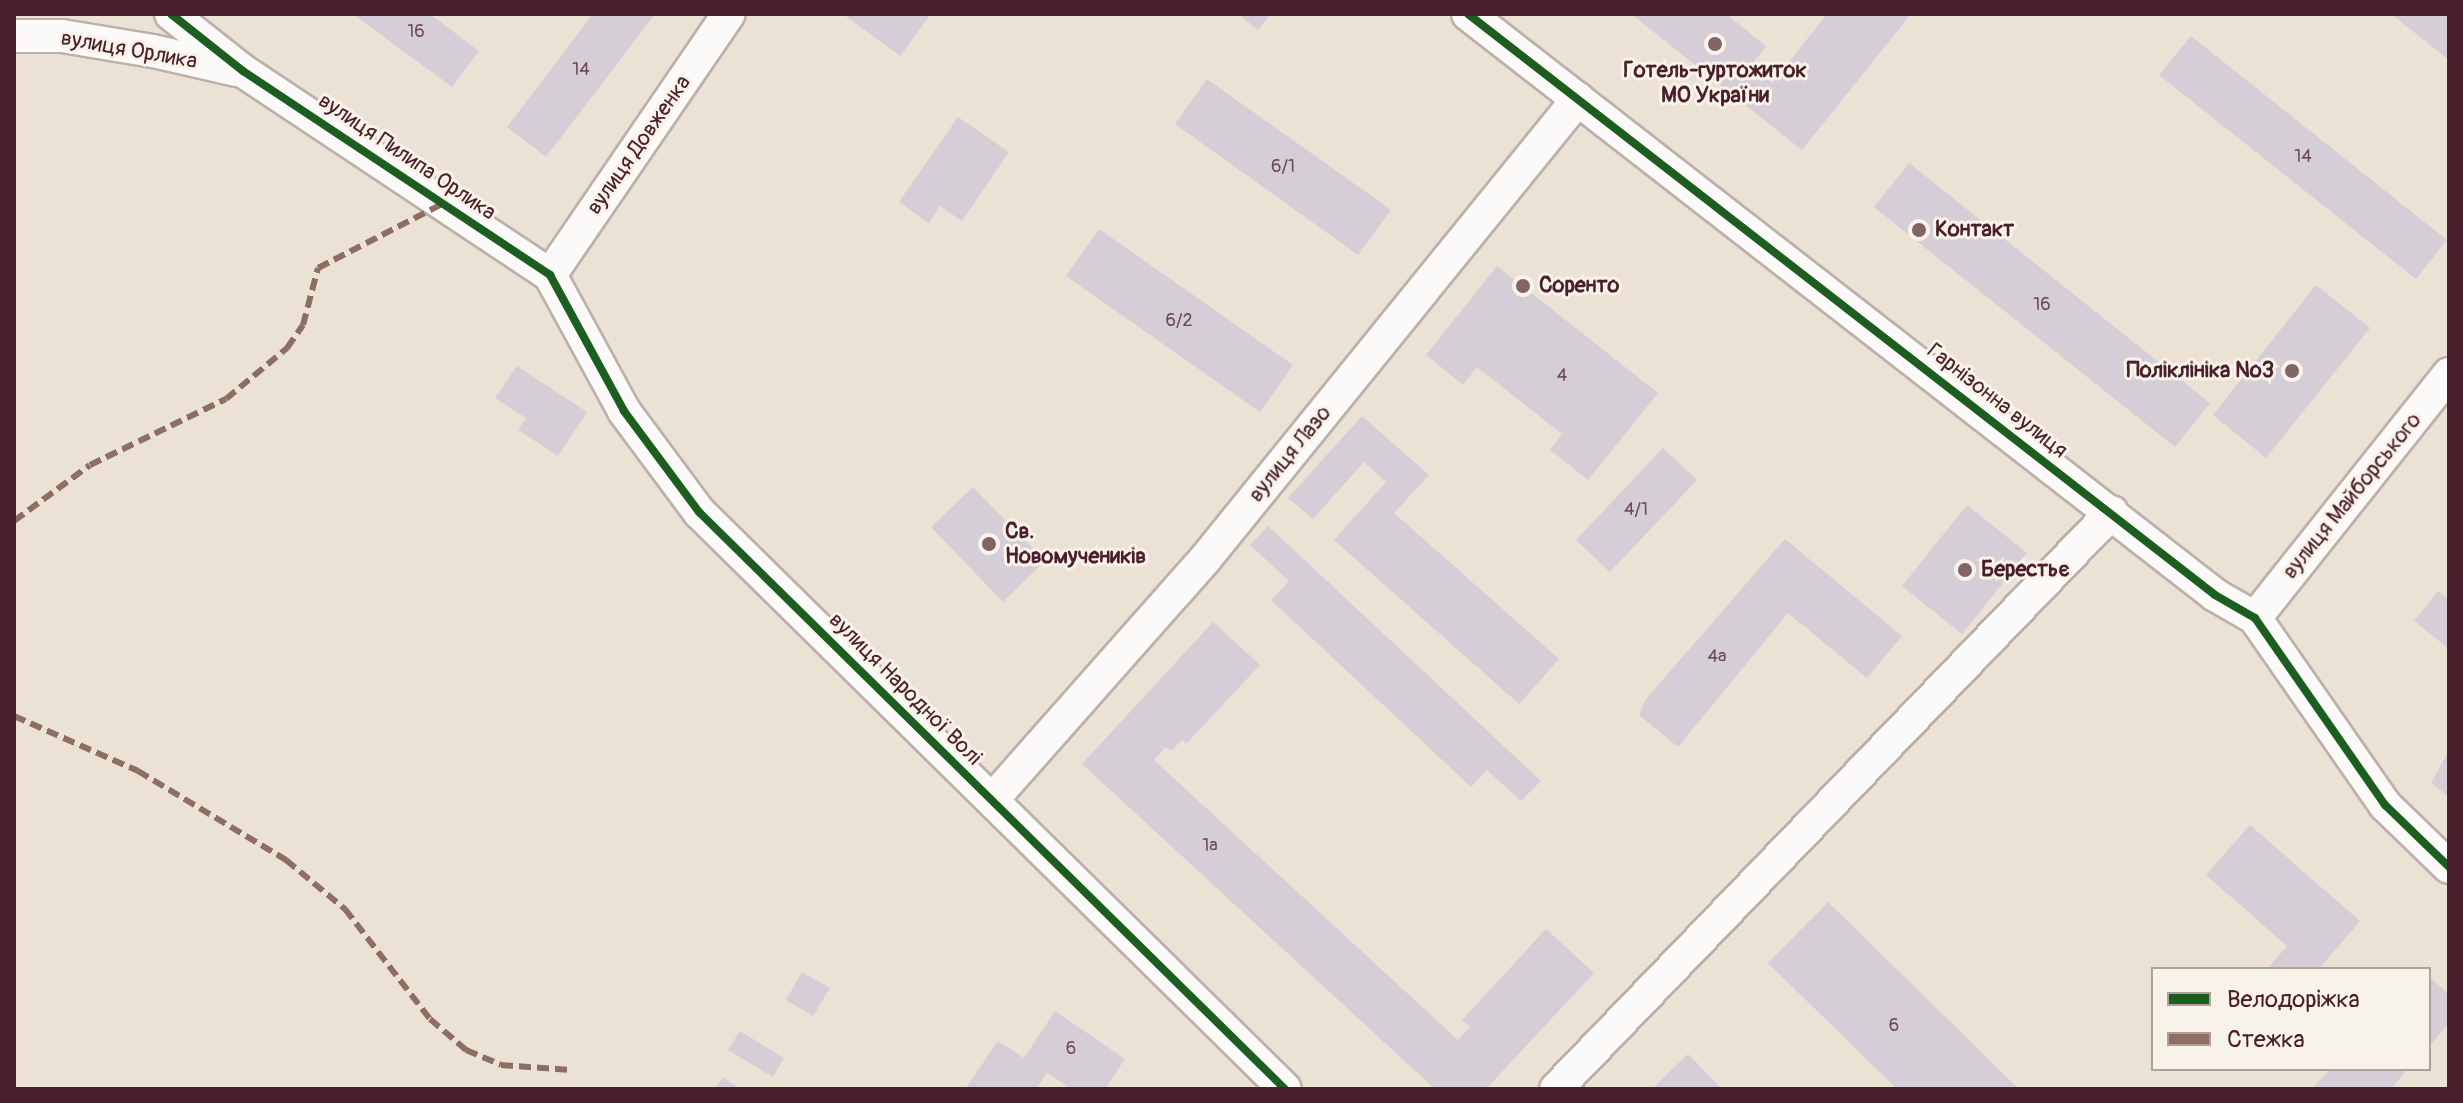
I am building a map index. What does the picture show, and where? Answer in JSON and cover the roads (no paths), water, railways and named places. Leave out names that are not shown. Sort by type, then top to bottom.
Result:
[{"type":"street","name":"вулиця Пилипа Орлика","points":[[171,14],[243,71],[550,275]]},
{"type":"street","name":"вулиця Довженка","points":[[550,275],[729,14]]},
{"type":"street","name":"Гарнізонна вулиця","points":[[1468,14],[1505,25],[1578,99],[2215,595],[2255,618],[2385,805],[2449,867]]},
{"type":"street","name":"вулиця Орлика","points":[[14,36],[62,36],[153,51],[243,71]]},
{"type":"street","name":"вулиця Лазо","points":[[992,800],[1206,558],[1578,99]]},
{"type":"street","name":"вулиця Народної Волі","points":[[550,275],[624,411],[699,512],[1285,1089]]},
{"type":"street","name":"вулиця Майборського","points":[[2255,618],[2449,374]]},
{"type":"street","points":[[1556,1089],[2112,512]]},
{"type":"place","name":"Готель-гуртожиток МО України","points":[[1715,44]]},
{"type":"place","name":"Контакт","points":[[1919,230]]},
{"type":"place","name":"Соренто","points":[[1523,286]]},
{"type":"place","name":"Поліклініка №3","points":[[2292,371]]},
{"type":"place","name":"Св. Новомучеників","points":[[989,544]]},
{"type":"place","name":"Берестьє","points":[[1965,570]]}]
